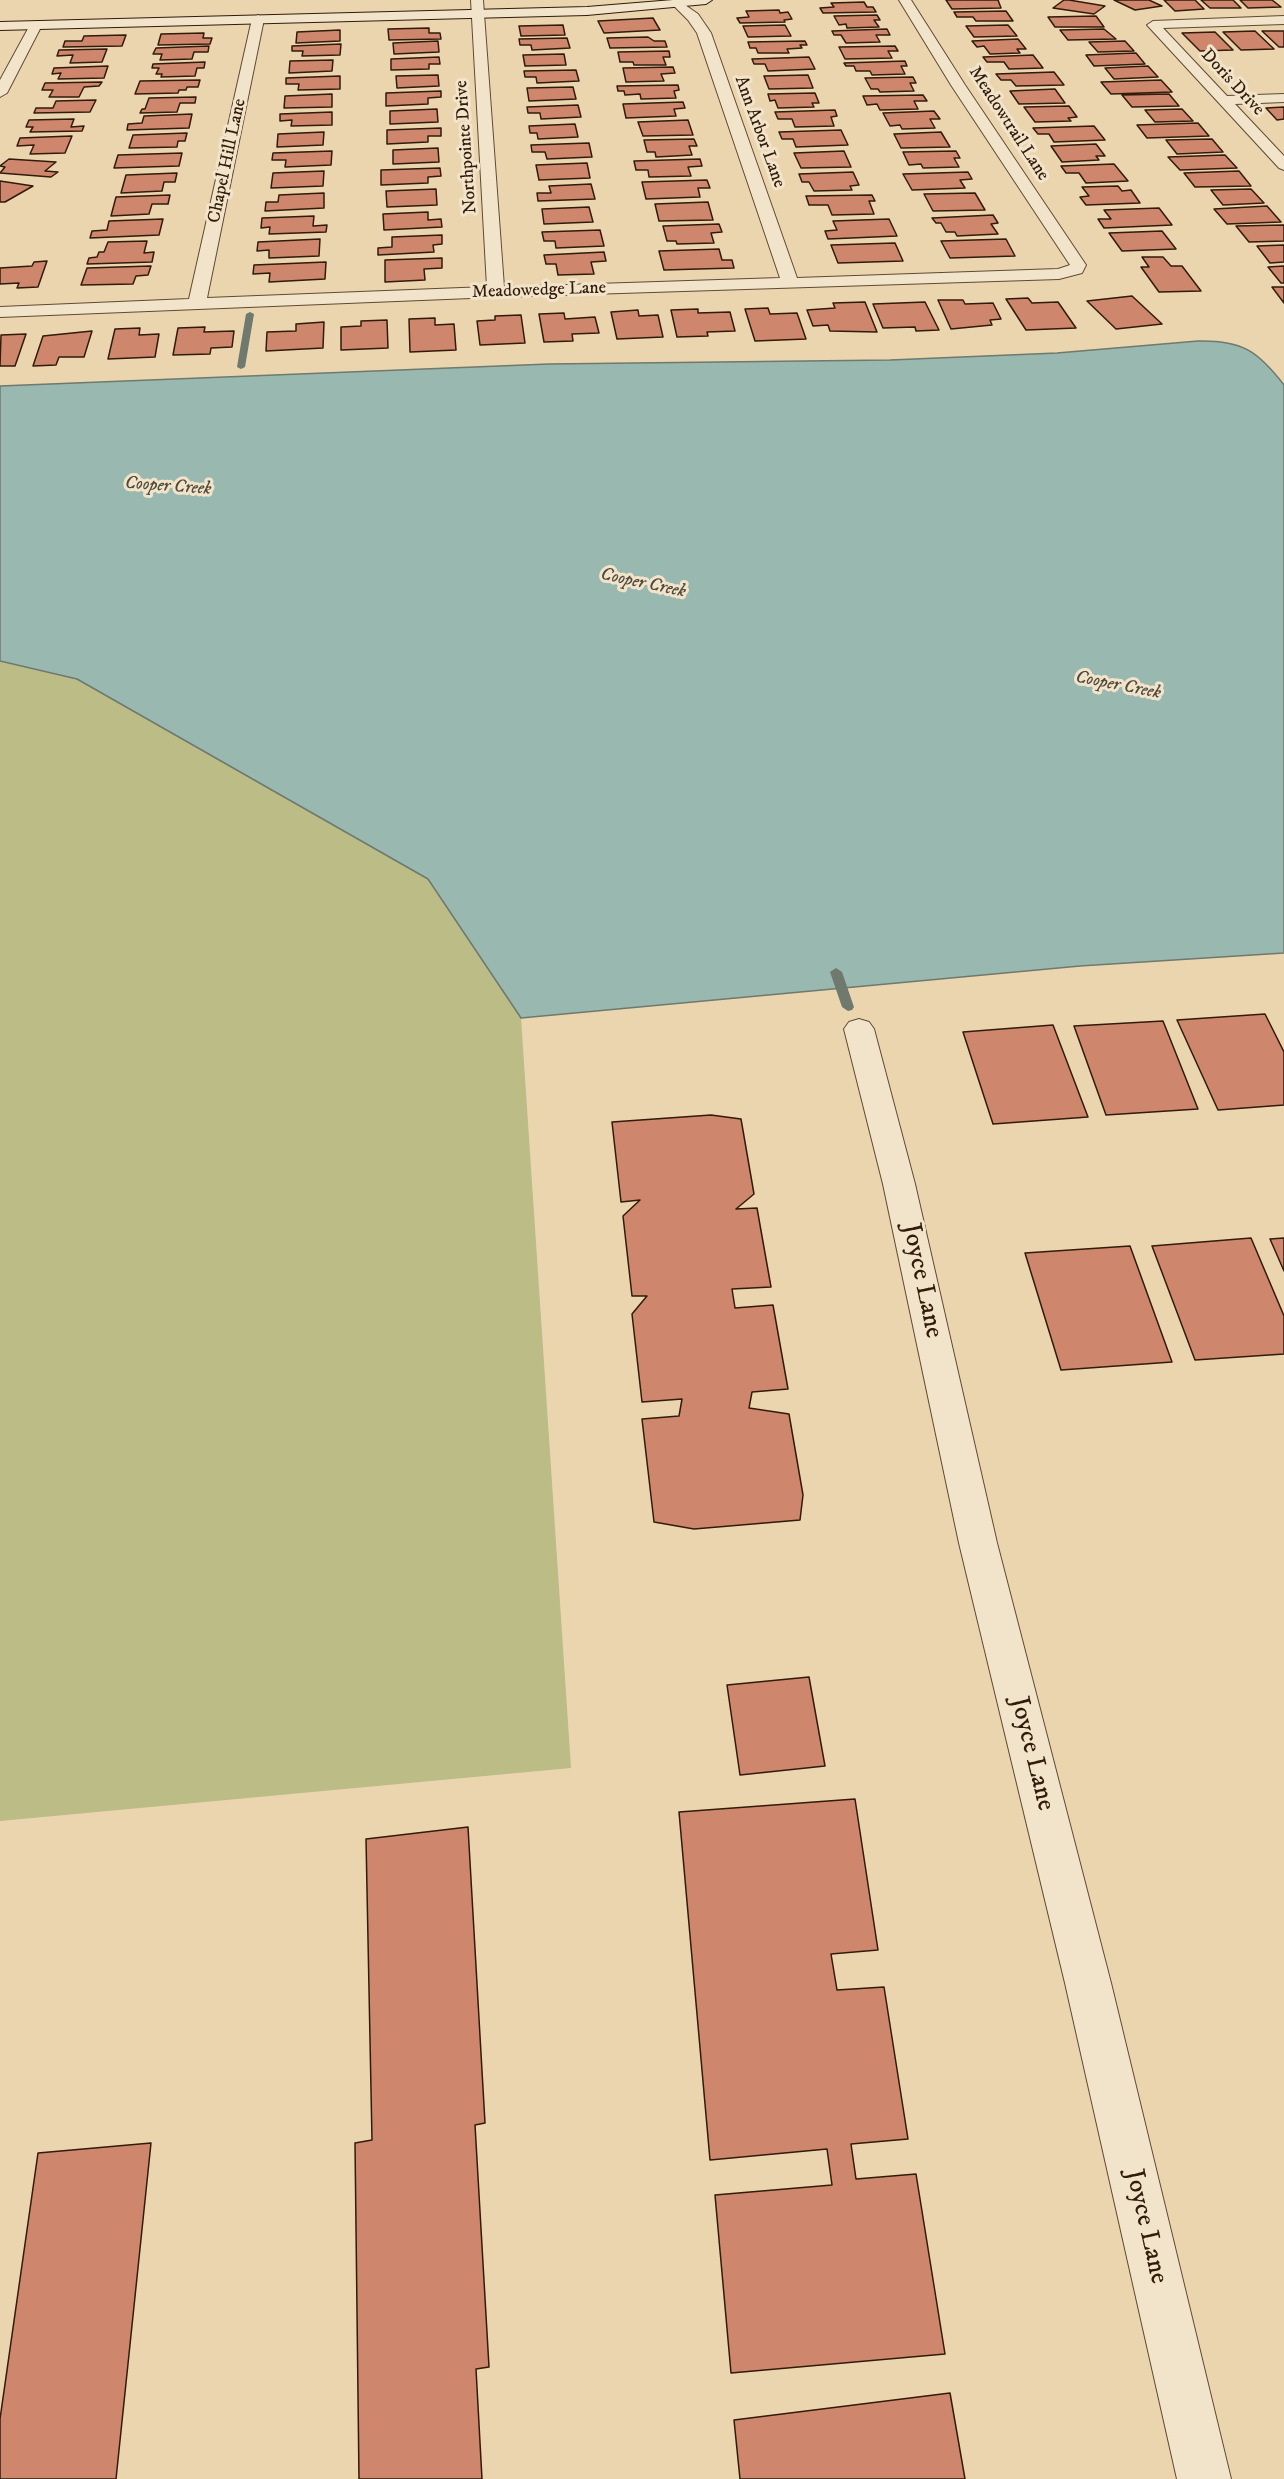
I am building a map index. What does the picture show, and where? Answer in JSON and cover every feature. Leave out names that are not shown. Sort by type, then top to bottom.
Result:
[{"type":"street","points":[[0,26],[258,19],[477,7],[623,9],[706,0]]},
{"type":"street","name":"Meadowtrail Lane","points":[[905,0],[958,85],[1078,265],[1076,269]]},
{"type":"street","name":"Ann Arbor Lane","points":[[678,4],[693,17],[704,33],[790,282]]},
{"type":"street","name":"Northpointe Drive","points":[[477,7],[496,292]]},
{"type":"street","name":"Chapel Hill Lane","points":[[197,303],[258,19]]},
{"type":"street","name":"Doris Drive","points":[[1284,20],[1153,25],[1284,165]]},
{"type":"street","points":[[0,93],[36,25]]},
{"type":"street","points":[[1223,100],[1284,98]]},
{"type":"street","name":"Meadowedge Lane","points":[[0,312],[496,292],[1059,274],[1076,269]]},
{"type":"street","name":"Joyce Lane","points":[[859,1029],[899,1184],[978,1543],[1088,1983],[1204,2479]]},
{"type":"green space","points":[[0,661],[77,679],[428,879],[521,1018],[571,1768],[0,1821]]},
{"type":"water","name":"Cooper Creek","points":[[1198,341],[1226,343],[1248,350],[1266,364],[1284,385],[1284,953],[1080,966],[521,1018],[428,879],[77,679],[0,661],[0,386],[549,364],[890,360],[1057,353]]},
{"type":"building","points":[[946,0],[998,0],[1001,8],[952,9]]},
{"type":"building","points":[[1064,0],[1105,6],[1094,14],[1053,8]]},
{"type":"building","points":[[1114,0],[1149,0],[1162,6],[1135,10]]},
{"type":"building","points":[[1164,0],[1195,0],[1204,9],[1175,11]]},
{"type":"building","points":[[1201,0],[1233,0],[1241,8],[1210,8]]},
{"type":"building","points":[[1240,0],[1272,0],[1281,7],[1248,8]]},
{"type":"building","points":[[864,2],[867,7],[873,7],[876,12],[823,13],[820,8],[834,7],[831,3]]},
{"type":"building","points":[[779,10],[780,13],[788,12],[792,19],[784,20],[785,22],[740,23],[737,18],[749,17],[746,11]]},
{"type":"building","points":[[1006,11],[1013,21],[976,21],[973,17],[957,17],[954,12]]},
{"type":"building","points":[[877,15],[880,20],[874,20],[879,27],[847,28],[846,24],[839,25],[834,16]]},
{"type":"building","points":[[1096,16],[1104,27],[1055,27],[1048,17]]},
{"type":"building","points":[[653,18],[660,30],[604,33],[598,21]]},
{"type":"building","points":[[563,25],[565,35],[521,36],[519,26]]},
{"type":"building","points":[[785,25],[791,36],[748,37],[743,26]]},
{"type":"building","points":[[1008,25],[1017,36],[974,37],[966,26]]},
{"type":"building","points":[[429,28],[429,33],[440,33],[441,39],[389,40],[388,29]]},
{"type":"building","points":[[887,29],[890,35],[876,35],[880,42],[846,43],[841,35],[834,35],[832,31]]},
{"type":"building","points":[[1104,29],[1116,39],[1068,40],[1060,30]]},
{"type":"building","points":[[340,30],[340,41],[296,43],[297,32]]},
{"type":"building","points":[[1255,31],[1274,49],[1241,50],[1223,32]]},
{"type":"building","points":[[1262,31],[1284,31],[1284,47],[1279,47]]},
{"type":"building","points":[[1215,32],[1233,50],[1200,51],[1182,33]]},
{"type":"building","points":[[204,33],[203,38],[212,38],[210,44],[158,45],[161,34]]},
{"type":"building","points":[[126,35],[122,46],[63,47],[65,41],[82,41],[84,36]]},
{"type":"building","points":[[648,37],[654,41],[665,41],[667,47],[610,48],[607,38]]},
{"type":"building","points":[[567,38],[570,48],[532,50],[531,45],[520,45],[519,39]]},
{"type":"building","points":[[1018,39],[1026,49],[1017,49],[1020,53],[990,54],[984,46],[977,47],[972,41]]},
{"type":"building","points":[[438,41],[439,52],[394,54],[393,43]]},
{"type":"building","points":[[805,41],[807,45],[800,45],[802,48],[787,49],[789,53],[758,53],[756,48],[750,48],[748,42]]},
{"type":"building","points":[[1125,41],[1134,51],[1098,52],[1089,42]]},
{"type":"building","points":[[341,44],[340,55],[302,56],[303,51],[292,51],[292,46]]},
{"type":"building","points":[[209,46],[208,52],[194,52],[192,59],[160,60],[162,54],[153,54],[156,48]]},
{"type":"building","points":[[895,46],[898,51],[888,51],[892,58],[845,59],[839,47]]},
{"type":"building","points":[[107,49],[102,62],[70,63],[73,55],[57,56],[59,50]]},
{"type":"building","points":[[669,51],[670,57],[663,57],[666,65],[634,65],[633,62],[620,62],[618,52]]},
{"type":"building","points":[[1136,53],[1145,64],[1094,66],[1086,55]]},
{"type":"building","points":[[564,54],[566,65],[525,66],[523,55]]},
{"type":"building","points":[[1033,55],[1043,68],[1009,69],[1004,62],[987,62],[983,57]]},
{"type":"building","points":[[439,57],[440,64],[429,64],[429,69],[391,70],[391,59]]},
{"type":"building","points":[[809,57],[815,69],[768,71],[765,64],[754,64],[752,59]]},
{"type":"building","points":[[333,60],[332,71],[289,73],[290,61]]},
{"type":"building","points":[[905,61],[907,66],[901,66],[905,74],[872,75],[870,71],[856,71],[854,66],[846,66],[844,63]]},
{"type":"building","points":[[205,62],[204,68],[197,68],[195,76],[161,77],[162,74],[156,74],[159,68],[152,68],[153,64]]},
{"type":"building","points":[[108,66],[104,78],[58,79],[61,73],[52,74],[54,68]]},
{"type":"building","points":[[1148,66],[1158,77],[1114,79],[1105,68]]},
{"type":"building","points":[[673,67],[675,73],[661,74],[664,81],[626,82],[623,68]]},
{"type":"building","points":[[576,70],[579,81],[537,83],[536,77],[525,77],[524,71]]},
{"type":"building","points":[[1054,72],[1064,85],[1016,86],[1011,80],[1001,80],[996,74]]},
{"type":"building","points":[[438,75],[439,86],[397,88],[396,76]]},
{"type":"building","points":[[808,75],[813,88],[769,89],[764,76]]},
{"type":"building","points":[[340,76],[340,89],[298,90],[299,84],[286,84],[286,78]]},
{"type":"building","points":[[913,77],[916,83],[910,83],[914,91],[880,92],[878,89],[871,89],[865,78]]},
{"type":"building","points":[[200,80],[198,87],[187,87],[186,90],[179,90],[178,93],[135,94],[140,81]]},
{"type":"building","points":[[1161,80],[1172,92],[1111,94],[1101,82]]},
{"type":"building","points":[[102,82],[99,86],[84,87],[79,97],[49,97],[53,90],[42,90],[45,83]]},
{"type":"building","points":[[678,85],[679,90],[674,91],[676,98],[641,99],[640,94],[625,95],[624,91],[618,91],[617,86]]},
{"type":"building","points":[[573,87],[576,99],[529,101],[527,88]]},
{"type":"building","points":[[1055,89],[1065,103],[1019,104],[1010,91]]},
{"type":"building","points":[[441,91],[441,97],[428,98],[428,104],[386,106],[386,93]]},
{"type":"building","points":[[815,93],[819,103],[812,103],[814,107],[778,108],[775,100],[770,101],[768,94]]},
{"type":"building","points":[[332,94],[332,107],[284,108],[285,96]]},
{"type":"building","points":[[1169,94],[1179,106],[1132,107],[1122,95]]},
{"type":"building","points":[[923,95],[927,101],[914,101],[918,109],[880,110],[877,104],[867,105],[863,96]]},
{"type":"building","points":[[196,97],[195,103],[180,103],[177,112],[140,113],[142,109],[145,109],[149,98]]},
{"type":"building","points":[[96,100],[90,112],[34,113],[36,108],[53,108],[56,101]]},
{"type":"building","points":[[683,102],[685,108],[674,109],[676,116],[626,118],[623,104]]},
{"type":"building","points":[[578,105],[581,117],[541,119],[540,113],[528,113],[527,107]]},
{"type":"building","points":[[1069,106],[1077,117],[1068,118],[1071,121],[1035,122],[1024,107]]},
{"type":"building","points":[[1284,107],[1284,119],[1277,120],[1266,108]]},
{"type":"building","points":[[437,109],[438,122],[390,124],[390,111]]},
{"type":"building","points":[[1182,109],[1193,121],[1155,122],[1145,110]]},
{"type":"building","points":[[835,110],[837,116],[831,117],[834,126],[795,127],[792,119],[778,119],[775,112]]},
{"type":"building","points":[[934,111],[940,119],[930,119],[935,128],[902,129],[900,125],[890,126],[883,113]]},
{"type":"building","points":[[332,112],[332,125],[291,126],[292,120],[280,121],[280,114]]},
{"type":"building","points":[[192,114],[189,128],[127,130],[128,124],[142,123],[144,116]]},
{"type":"building","points":[[74,119],[71,127],[84,126],[82,131],[30,132],[33,127],[26,127],[29,120]]},
{"type":"building","points":[[688,120],[693,135],[643,136],[638,122]]},
{"type":"building","points":[[1198,123],[1209,136],[1147,138],[1137,125]]},
{"type":"building","points":[[575,124],[578,137],[538,139],[537,133],[530,133],[529,126]]},
{"type":"building","points":[[1094,126],[1105,140],[1054,142],[1049,134],[1038,134],[1033,128]]},
{"type":"building","points":[[441,128],[441,136],[428,136],[428,142],[387,144],[387,130]]},
{"type":"building","points":[[841,130],[848,145],[796,147],[793,139],[782,139],[779,132]]},
{"type":"building","points":[[324,132],[323,145],[277,147],[278,134]]},
{"type":"building","points":[[941,132],[950,147],[901,148],[894,134]]},
{"type":"building","points":[[187,133],[185,141],[178,141],[177,147],[129,148],[133,135]]},
{"type":"building","points":[[72,136],[65,153],[30,154],[34,145],[17,146],[20,138]]},
{"type":"building","points":[[694,139],[697,146],[689,146],[692,155],[656,157],[655,152],[647,152],[644,140]]},
{"type":"building","points":[[1212,139],[1223,152],[1177,154],[1166,140]]},
{"type":"building","points":[[589,143],[592,157],[547,159],[545,152],[532,152],[531,145]]},
{"type":"building","points":[[1096,144],[1105,156],[1096,156],[1099,160],[1062,162],[1051,146]]},
{"type":"building","points":[[438,148],[439,162],[393,164],[393,150]]},
{"type":"building","points":[[332,151],[331,165],[285,167],[286,160],[272,160],[273,153]]},
{"type":"building","points":[[844,151],[851,167],[801,168],[794,153]]},
{"type":"building","points":[[956,151],[960,158],[954,158],[959,167],[923,168],[921,164],[909,165],[903,152]]},
{"type":"building","points":[[182,153],[179,166],[114,168],[118,155]]},
{"type":"building","points":[[1225,155],[1237,168],[1180,170],[1168,157]]},
{"type":"building","points":[[9,159],[56,162],[45,171],[58,172],[51,177],[0,173],[5,167],[0,166]]},
{"type":"building","points":[[700,159],[702,166],[688,167],[691,176],[649,177],[648,170],[636,170],[634,161]]},
{"type":"building","points":[[587,163],[590,178],[539,180],[536,165]]},
{"type":"building","points":[[1114,164],[1128,181],[1086,183],[1079,173],[1066,173],[1061,166]]},
{"type":"building","points":[[440,168],[441,176],[428,177],[428,183],[381,185],[381,170]]},
{"type":"building","points":[[324,171],[323,186],[271,188],[273,173]]},
{"type":"building","points":[[1239,171],[1251,186],[1195,187],[1184,173]]},
{"type":"building","points":[[853,172],[859,185],[850,186],[852,190],[814,191],[809,182],[802,182],[799,174]]},
{"type":"building","points":[[968,172],[972,179],[960,180],[965,188],[912,190],[903,174]]},
{"type":"building","points":[[177,173],[175,182],[164,182],[162,191],[121,193],[126,175]]},
{"type":"building","points":[[707,180],[710,188],[698,188],[700,197],[646,199],[642,182]]},
{"type":"building","points":[[0,181],[33,186],[5,202],[0,202]]},
{"type":"building","points":[[591,184],[595,199],[538,201],[537,193],[551,193],[549,186]]},
{"type":"building","points":[[1118,186],[1122,191],[1131,190],[1140,203],[1086,205],[1080,197],[1089,196],[1082,187]]},
{"type":"building","points":[[436,189],[437,205],[387,207],[386,191]]},
{"type":"building","points":[[1251,189],[1264,203],[1223,205],[1211,190]]},
{"type":"building","points":[[324,193],[324,208],[265,211],[266,202],[278,202],[279,195]]},
{"type":"building","points":[[975,193],[985,210],[933,211],[924,194]]},
{"type":"building","points":[[170,195],[168,204],[152,204],[149,214],[111,216],[116,197]]},
{"type":"building","points":[[872,195],[875,201],[869,201],[874,214],[832,215],[828,205],[809,205],[806,196]]},
{"type":"building","points":[[708,202],[713,220],[659,221],[655,204]]},
{"type":"building","points":[[1267,206],[1281,222],[1227,224],[1214,209]]},
{"type":"building","points":[[589,207],[593,222],[544,224],[542,209]]},
{"type":"building","points":[[1159,208],[1172,225],[1104,228],[1098,219],[1111,219],[1104,210]]},
{"type":"building","points":[[428,212],[428,220],[441,219],[442,227],[384,230],[383,214]]},
{"type":"building","points":[[993,215],[998,223],[991,224],[998,234],[957,236],[955,232],[946,232],[941,223],[936,223],[932,218]]},
{"type":"building","points":[[314,216],[313,226],[327,225],[326,232],[269,234],[270,227],[261,228],[262,218]]},
{"type":"building","points":[[163,219],[159,235],[90,238],[92,231],[107,230],[109,221]]},
{"type":"building","points":[[889,219],[897,236],[828,239],[825,231],[837,230],[833,221]]},
{"type":"building","points":[[719,224],[722,232],[711,233],[714,243],[677,244],[676,241],[667,241],[663,226]]},
{"type":"building","points":[[1284,225],[1284,241],[1249,242],[1236,226]]},
{"type":"building","points":[[600,230],[604,246],[556,248],[555,241],[544,241],[542,232]]},
{"type":"building","points":[[1162,231],[1176,249],[1122,251],[1109,233]]},
{"type":"building","points":[[442,235],[442,244],[433,245],[434,252],[378,255],[378,248],[392,247],[392,237]]},
{"type":"building","points":[[320,239],[319,256],[269,258],[269,250],[257,251],[258,242]]},
{"type":"building","points":[[1006,239],[1015,256],[950,258],[941,241]]},
{"type":"building","points":[[147,241],[144,253],[154,252],[152,262],[87,264],[89,258],[97,257],[99,252],[104,252],[108,242]]},
{"type":"building","points":[[895,243],[903,261],[838,263],[831,245]]},
{"type":"building","points":[[1284,245],[1284,262],[1270,263],[1257,246]]},
{"type":"building","points":[[719,249],[722,260],[732,260],[734,268],[664,270],[659,251]]},
{"type":"building","points":[[604,252],[606,261],[591,262],[594,274],[558,275],[556,264],[546,264],[544,255]]},
{"type":"building","points":[[1142,257],[1163,257],[1171,266],[1182,266],[1201,291],[1159,292],[1141,267],[1149,267]]},
{"type":"building","points":[[442,258],[442,268],[424,269],[425,280],[385,282],[385,260]]},
{"type":"building","points":[[47,261],[38,287],[17,288],[19,283],[0,284],[0,268],[32,266],[34,262]]},
{"type":"building","points":[[326,262],[325,279],[269,282],[270,273],[253,274],[254,265]]},
{"type":"building","points":[[151,266],[148,275],[136,276],[133,284],[81,285],[87,268]]},
{"type":"building","points":[[1284,266],[1284,283],[1281,283],[1268,267]]},
{"type":"building","points":[[1272,287],[1284,287],[1284,303]]},
{"type":"building","points":[[1132,296],[1162,324],[1116,329],[1087,301]]},
{"type":"building","points":[[1028,298],[1032,303],[1058,302],[1076,328],[1026,330],[1006,299]]},
{"type":"building","points":[[938,300],[963,300],[965,304],[993,303],[1001,319],[990,320],[992,325],[951,329]]},
{"type":"building","points":[[865,302],[877,332],[830,331],[828,325],[813,326],[807,310],[835,308],[833,303]]},
{"type":"building","points":[[925,302],[939,330],[916,331],[915,327],[883,328],[873,304]]},
{"type":"building","points":[[768,308],[770,314],[797,313],[806,339],[755,341],[745,309]]},
{"type":"building","points":[[698,309],[698,313],[730,312],[735,331],[707,332],[708,336],[677,337],[671,310]]},
{"type":"building","points":[[638,310],[639,316],[658,315],[663,337],[617,339],[611,312]]},
{"type":"building","points":[[564,313],[565,319],[595,317],[599,333],[572,334],[573,341],[544,342],[539,314]]},
{"type":"building","points":[[521,315],[525,343],[480,345],[477,321],[495,320],[495,316]]},
{"type":"building","points":[[435,318],[435,325],[454,324],[456,350],[410,352],[409,319]]},
{"type":"building","points":[[387,320],[388,348],[341,350],[341,327],[361,326],[361,321]]},
{"type":"building","points":[[324,322],[323,348],[266,351],[267,332],[296,331],[296,324]]},
{"type":"building","points":[[205,327],[204,332],[234,331],[232,347],[211,348],[210,354],[173,355],[178,328]]},
{"type":"building","points":[[140,328],[139,335],[159,334],[155,357],[108,359],[115,329]]},
{"type":"building","points":[[92,331],[84,357],[59,357],[56,365],[33,366],[43,336]]},
{"type":"building","points":[[26,334],[15,366],[0,366],[1,335]]},
{"type":"building","points":[[1265,1014],[1284,1052],[1284,1105],[1218,1110],[1177,1020]]},
{"type":"building","points":[[1163,1021],[1198,1109],[1106,1115],[1074,1026]]},
{"type":"building","points":[[1053,1025],[1088,1117],[993,1124],[963,1032]]},
{"type":"building","points":[[711,1115],[741,1119],[754,1194],[736,1209],[757,1208],[771,1287],[732,1289],[735,1308],[773,1305],[788,1389],[752,1392],[749,1408],[789,1414],[803,1495],[800,1520],[694,1529],[654,1522],[642,1419],[679,1416],[682,1399],[642,1402],[632,1314],[647,1296],[632,1296],[623,1216],[640,1200],[621,1202],[612,1122]]},
{"type":"building","points":[[1251,1238],[1284,1316],[1284,1354],[1195,1360],[1152,1246]]},
{"type":"building","points":[[1284,1238],[1284,1271],[1270,1239]]},
{"type":"building","points":[[1130,1246],[1172,1362],[1061,1370],[1025,1253]]},
{"type":"building","points":[[809,1677],[825,1766],[740,1775],[727,1685]]},
{"type":"building","points":[[855,1799],[878,1950],[831,1954],[837,1990],[884,1987],[908,2139],[851,2144],[856,2179],[916,2174],[945,2354],[731,2373],[715,2195],[832,2185],[827,2149],[710,2160],[679,1812]]},
{"type":"building","points":[[468,1827],[485,2123],[475,2125],[489,2367],[476,2369],[482,2479],[359,2479],[355,2143],[372,2140],[366,1839]]},
{"type":"building","points":[[151,2143],[116,2479],[0,2479],[0,2419],[38,2153]]},
{"type":"building","points":[[950,2393],[965,2479],[740,2479],[734,2420]]},
{"type":"waterway","points":[[241,367],[250,314]]},
{"type":"waterway","points":[[836,972],[848,1007]]}]
